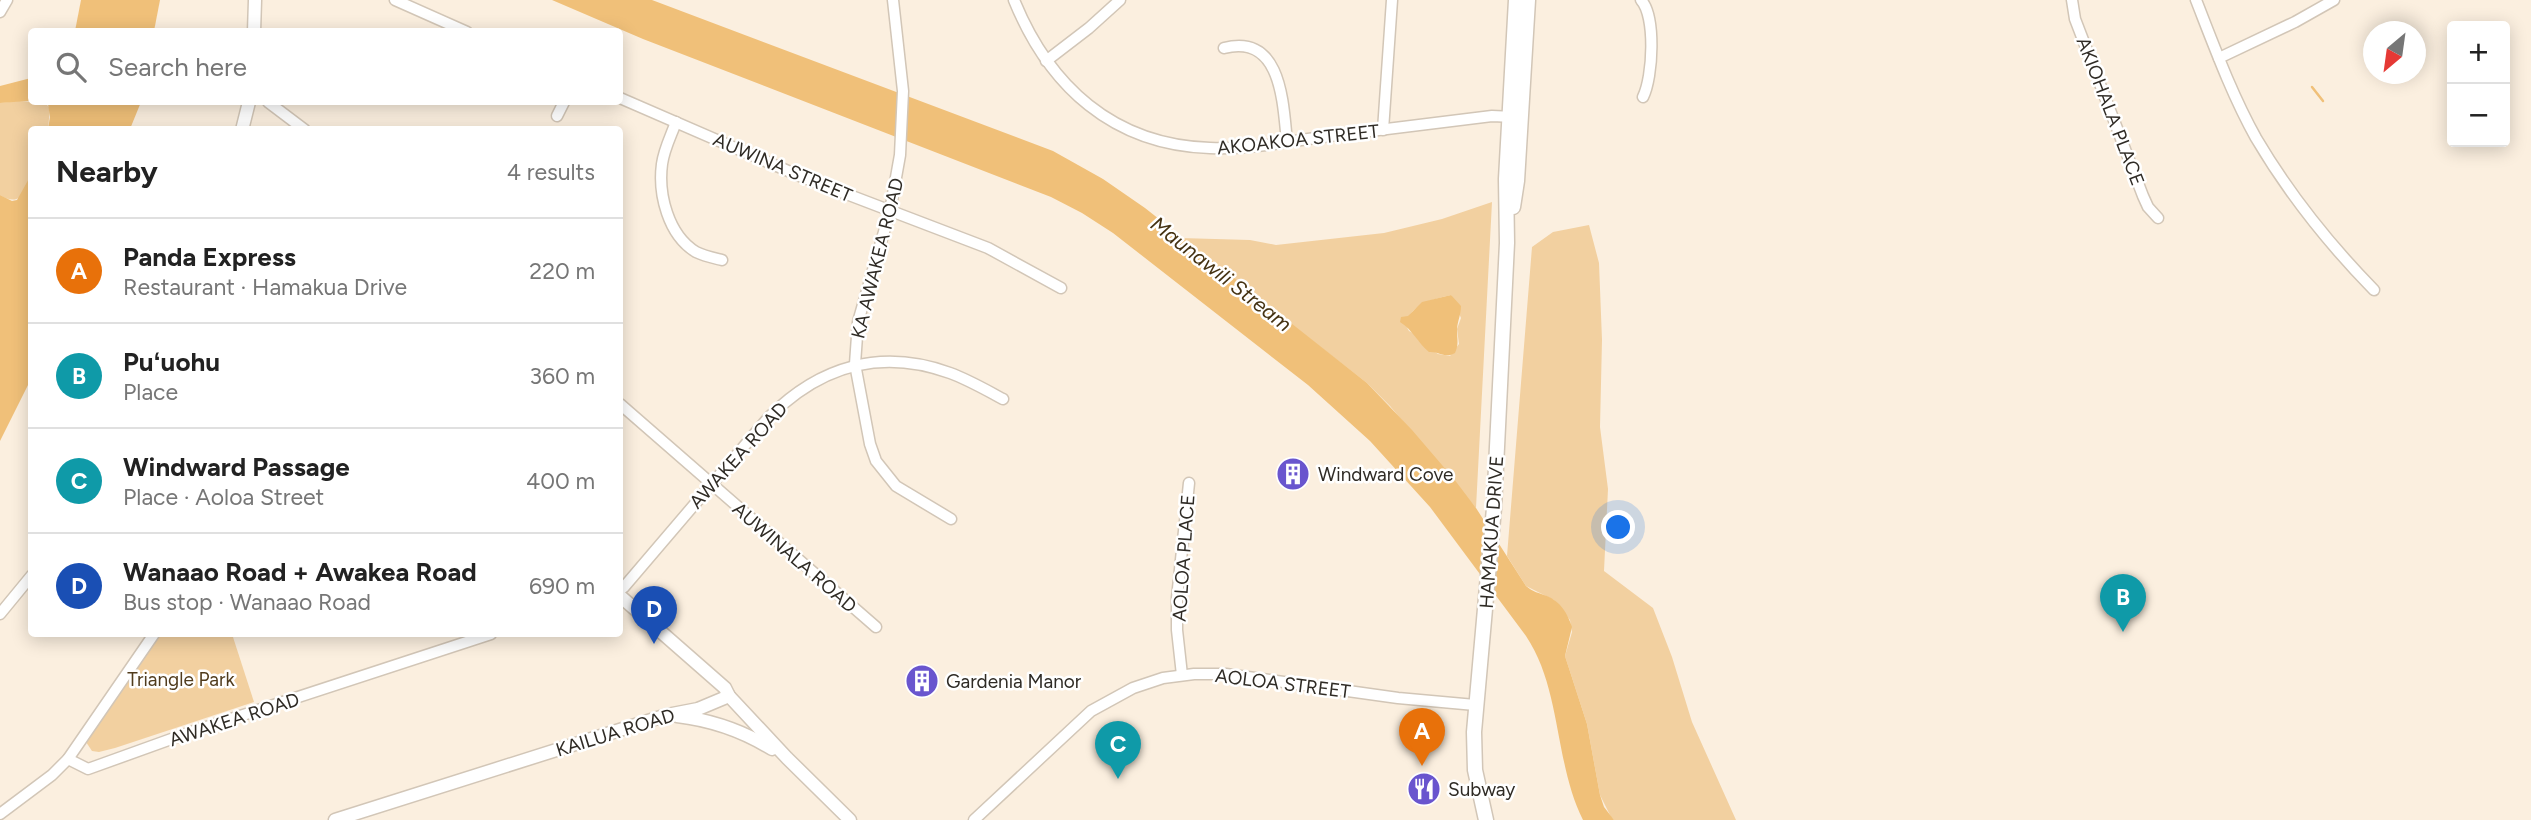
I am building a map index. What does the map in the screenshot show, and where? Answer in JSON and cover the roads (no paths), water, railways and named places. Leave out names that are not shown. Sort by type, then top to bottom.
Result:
[{"type":"main road","name":"HAMAKUA DRIVE","points":[[1486,820],[1475,770],[1475,705],[1486,614],[1494,508],[1507,243],[1517,181],[1516,0]]},
{"type":"main road","name":"HAMAKUA DRIVE","points":[[1515,117],[1528,0]]},
{"type":"street","points":[[0,12],[7,0]]},
{"type":"street","points":[[254,28],[255,0]]},
{"type":"street","points":[[395,0],[458,28]]},
{"type":"street","name":"KA AWAKEA ROAD","points":[[893,0],[903,91],[900,155],[890,211],[858,322],[855,365],[870,444],[876,461],[896,486],[951,519]]},
{"type":"street","name":"AKOAKOA STREET","points":[[1014,0],[1029,35],[1046,61],[1087,103],[1114,122],[1145,136],[1177,145],[1211,148],[1287,142],[1492,116],[1515,117]]},
{"type":"street","points":[[1046,61],[1120,0]]},
{"type":"street","points":[[1383,130],[1392,0]]},
{"type":"street","points":[[1641,0],[1650,17],[1649,78],[1643,97]]},
{"type":"street","name":"AKIOHALA PLACE","points":[[2071,0],[2075,19],[2143,196],[2158,218]]},
{"type":"street","points":[[2196,0],[2255,136],[2285,184],[2323,235],[2374,290]]},
{"type":"street","points":[[2219,58],[2334,0]]},
{"type":"street","points":[[1224,48],[1252,48],[1265,58],[1274,70],[1281,88],[1287,142]]},
{"type":"street","name":"AUWINA STREET","points":[[623,99],[802,177],[988,248],[1061,288]]},
{"type":"street","points":[[243,126],[248,105]]},
{"type":"street","points":[[272,105],[300,126]]},
{"type":"street","points":[[557,116],[562,105]]},
{"type":"street","points":[[676,122],[666,148],[661,174],[667,214],[674,228],[690,247],[699,254],[722,260]]},
{"type":"street","name":"AWAKEA ROAD","points":[[623,588],[769,417],[788,399],[809,385],[855,365],[899,363],[936,368],[1003,399]]},
{"type":"street","name":"AUWINALA ROAD","points":[[623,407],[876,627]]},
{"type":"street","name":"AOLOA PLACE","points":[[1182,675],[1177,598],[1189,483]]},
{"type":"street","points":[[0,614],[28,580]]},
{"type":"street","points":[[623,599],[725,688],[729,696],[787,758],[850,820]]},
{"type":"street","points":[[0,814],[52,775],[68,759],[152,637]]},
{"type":"street","name":"AWAKEA ROAD","points":[[93,767],[188,733],[482,637]]},
{"type":"street","name":"AOLOA STREET","points":[[974,820],[1091,711],[1133,688],[1182,675],[1226,674],[1475,705]]},
{"type":"street","name":"KAILUA ROAD","points":[[335,820],[360,816],[667,715],[698,709],[729,696]]},
{"type":"street","points":[[667,715],[722,726],[752,737],[787,758]]},
{"type":"street","points":[[75,747],[84,761],[93,767]]},
{"type":"street","points":[[68,759],[93,767]]},
{"type":"water","points":[[81,0],[160,0],[155,28],[76,28]]},
{"type":"water","name":"Maunawili Stream","points":[[552,0],[652,0],[1053,151],[1103,179],[1145,208],[1367,383],[1454,479],[1526,586],[1552,598],[1563,608],[1572,627],[1565,656],[1587,724],[1600,795],[1604,807],[1614,820],[1583,820],[1567,774],[1546,679],[1526,636],[1430,507],[1370,441],[1308,385],[1113,233],[1082,213],[1051,197]]},
{"type":"water","points":[[28,79],[28,101],[0,103],[0,86]]},
{"type":"water","points":[[48,105],[140,105],[131,126],[48,126]]},
{"type":"water","points":[[28,180],[28,385],[0,441],[0,195],[12,201],[17,200]]},
{"type":"water","points":[[1451,295],[1461,306],[1455,353],[1448,355],[1429,352],[1400,322],[1401,317],[1408,316],[1422,302]]},
{"type":"waterway","points":[[2312,87],[2323,101]]},
{"type":"place","name":"Windward Cove","points":[[1293,474]]},
{"type":"place","name":"Puʻuohu","points":[[2123,632]]},
{"type":"place","name":"Wanaao Road + Awakea Road","points":[[654,644]]},
{"type":"place","name":"Gardenia Manor","points":[[922,681]]},
{"type":"place","name":"Panda Express","points":[[1422,766]]},
{"type":"place","name":"Windward Passage","points":[[1118,779]]},
{"type":"place","name":"Subway","points":[[1424,789]]},
{"type":"park label","name":"Triangle Park","points":[[181,679]]}]
